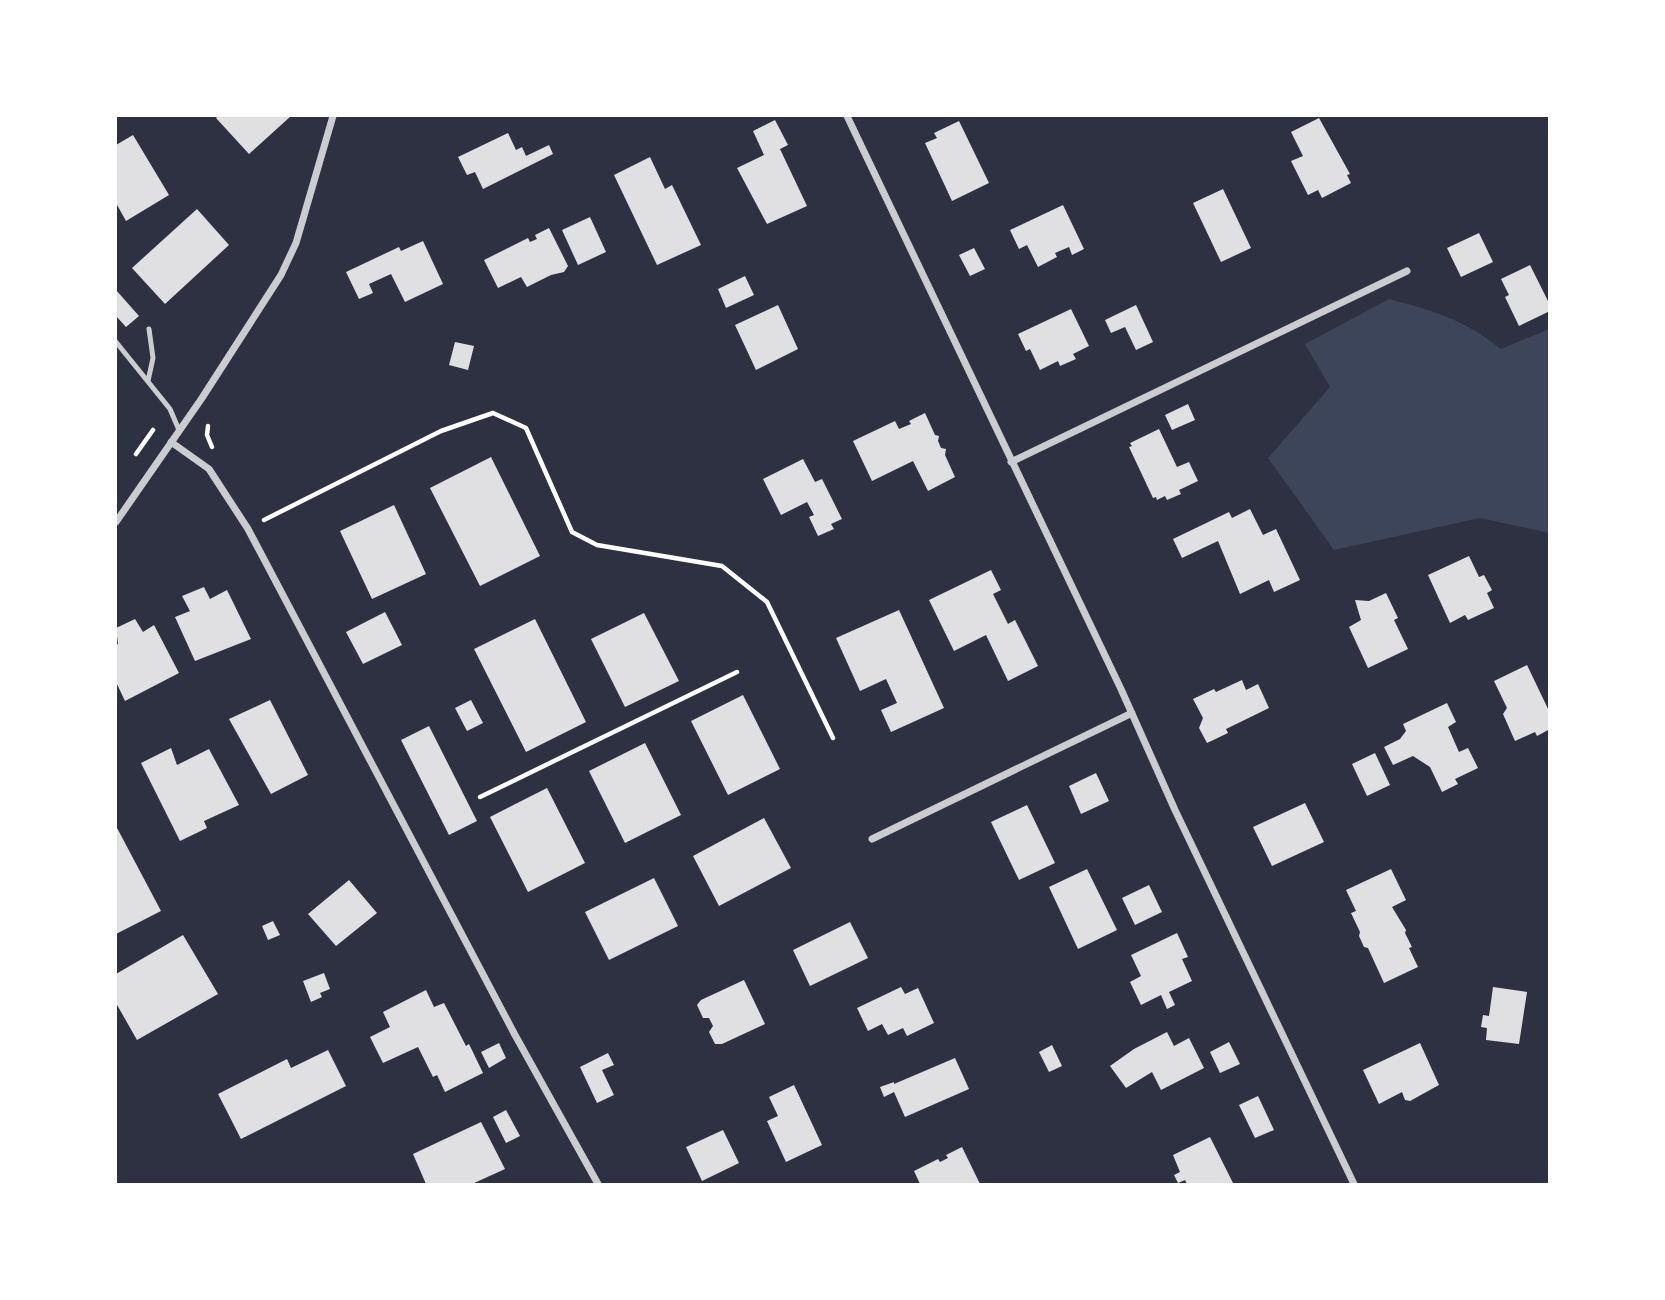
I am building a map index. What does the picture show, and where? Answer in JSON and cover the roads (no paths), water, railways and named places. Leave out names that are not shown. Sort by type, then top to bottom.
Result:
[{"type":"street","points":[[116,522],[202,398],[281,275],[296,243],[333,116]]},
{"type":"street","points":[[846,116],[1354,1185]]},
{"type":"street","points":[[1012,461],[1407,271]]},
{"type":"street","points":[[172,442],[209,470],[248,529],[515,1035],[598,1185]]},
{"type":"street","points":[[872,838],[1132,713]]},
{"type":"lane","points":[[148,381],[153,358],[149,329]]},
{"type":"lane","points":[[116,342],[170,409],[179,430]]}]
